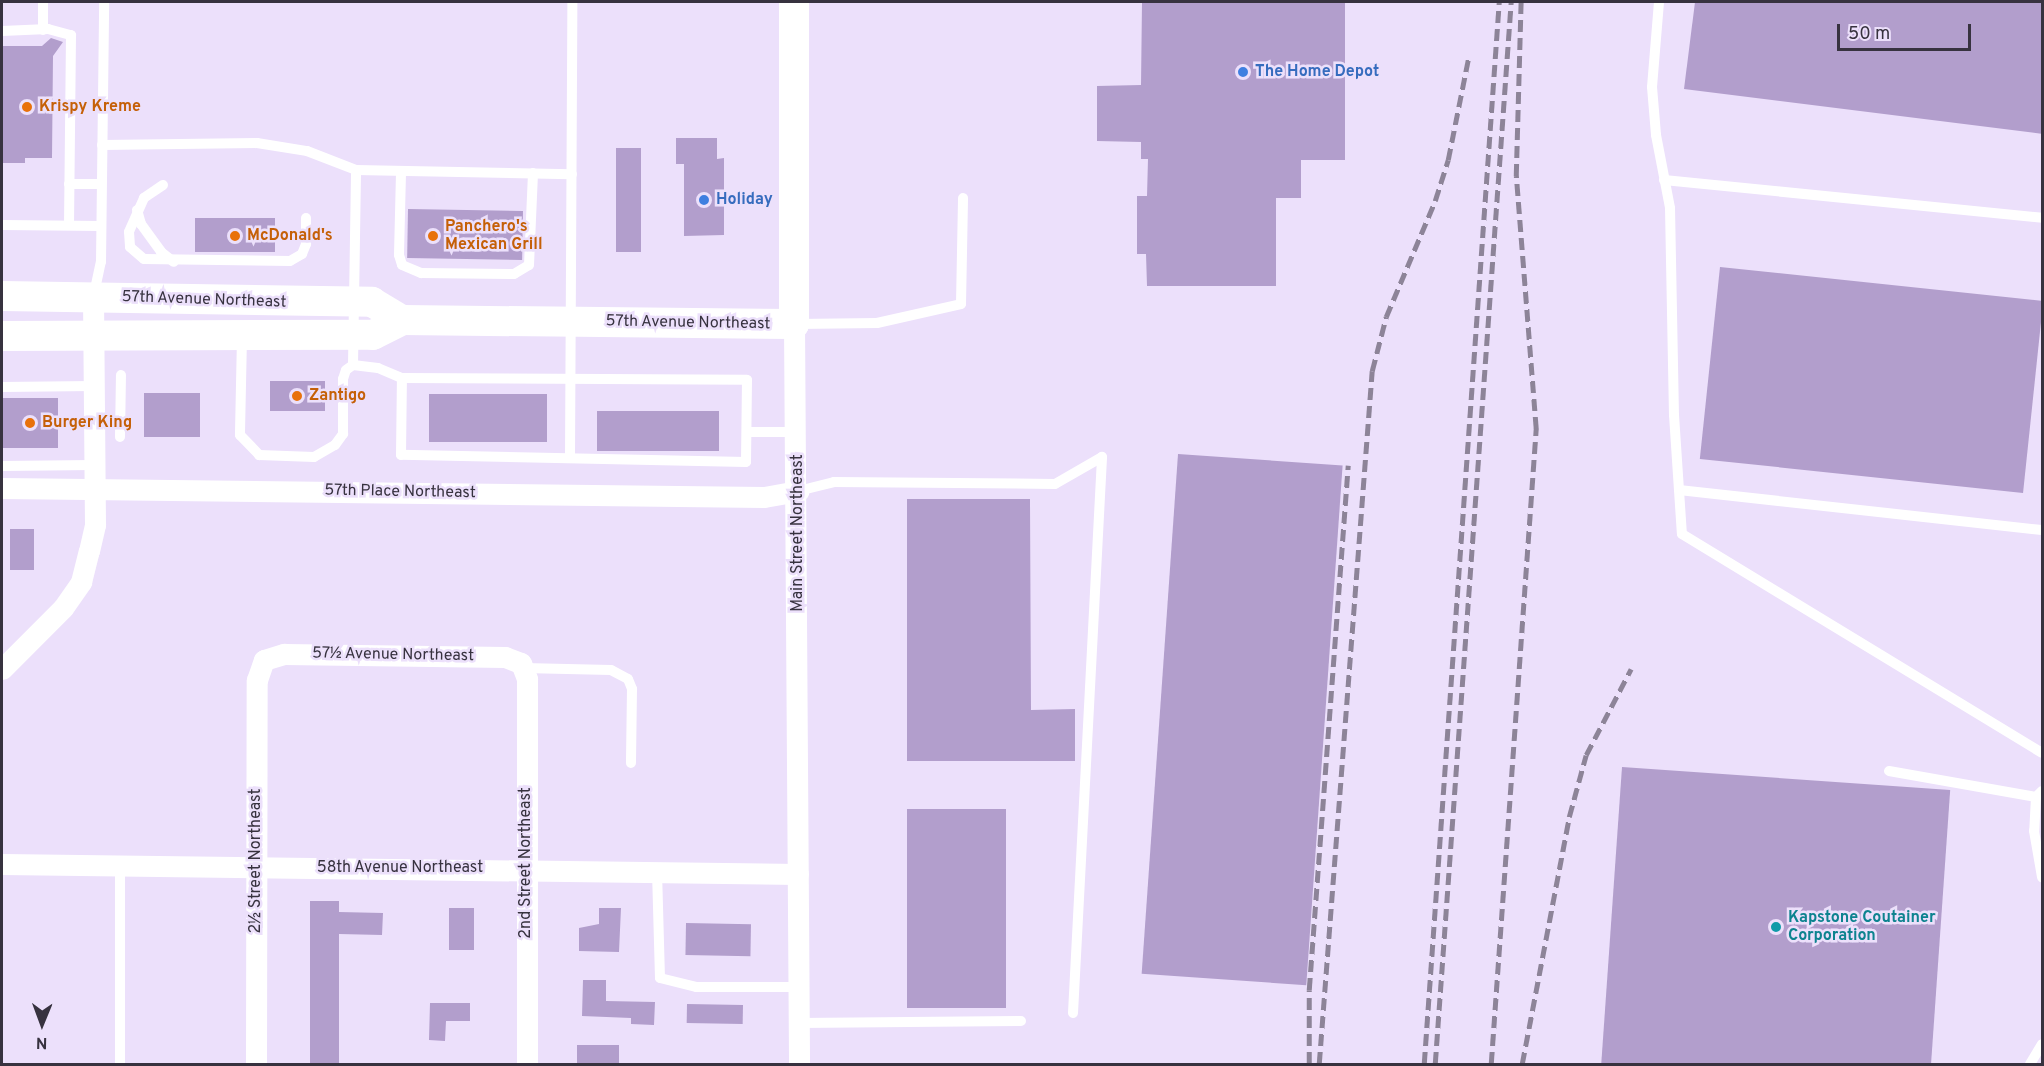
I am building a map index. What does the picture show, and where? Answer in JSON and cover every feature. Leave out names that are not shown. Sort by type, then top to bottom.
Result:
[{"type":"street","name":"Main Street Northeast","points":[[794,2],[799,1065]]},
{"type":"street","name":"57th Avenue Northeast","points":[[2,296],[372,303],[402,320]]},
{"type":"street","points":[[2,669],[63,608],[81,582],[95,525],[93,297]]},
{"type":"street","name":"57th Avenue Northeast","points":[[2,336],[373,335],[402,320],[794,324]]},
{"type":"street","name":"57th Place Northeast","points":[[2,488],[764,497],[798,491]]},
{"type":"street","name":"57½ Avenue Northeast","points":[[264,660],[284,654],[506,657],[522,665]]},
{"type":"street","name":"2½ Street Northeast","points":[[256,1065],[257,680],[264,660]]},
{"type":"street","name":"2nd Street Northeast","points":[[522,665],[527,679],[527,1065]]},
{"type":"street","name":"58th Avenue Northeast","points":[[2,864],[798,874]]},
{"type":"lane","points":[[43,2],[44,30]]},
{"type":"lane","points":[[93,297],[100,262],[104,2]]},
{"type":"lane","points":[[570,457],[572,2]]},
{"type":"lane","points":[[1659,2],[1652,87],[1664,180],[1670,208],[1674,415],[1682,534],[2043,753]]},
{"type":"lane","points":[[2,31],[44,30],[71,36],[69,225]]},
{"type":"lane","points":[[102,146],[257,143],[307,151],[356,170],[401,173],[573,174]]},
{"type":"lane","points":[[353,365],[356,170]]},
{"type":"lane","points":[[401,173],[399,255],[402,265],[420,273],[514,274],[529,265],[533,173]]},
{"type":"lane","points":[[1664,180],[2043,218]]},
{"type":"lane","points":[[69,184],[101,184]]},
{"type":"lane","points":[[163,185],[137,208],[129,232],[130,246],[144,259],[174,262],[290,261],[302,254],[306,244],[306,218]]},
{"type":"lane","points":[[794,324],[877,323],[961,304],[963,198]]},
{"type":"lane","points":[[137,208],[141,224],[161,252],[174,262]]},
{"type":"lane","points":[[2,225],[101,226]]},
{"type":"lane","points":[[242,336],[240,435],[245,444],[259,456],[314,457],[335,445],[343,434],[343,379],[346,370],[353,365],[378,368],[402,378],[571,381],[747,380],[746,462],[587,461],[570,457],[401,455],[402,378]]},
{"type":"lane","points":[[120,437],[121,375]]},
{"type":"lane","points":[[2,387],[93,386]]},
{"type":"lane","points":[[747,432],[797,432]]},
{"type":"lane","points":[[798,491],[834,482],[1055,484],[1102,457],[1073,1013]]},
{"type":"lane","points":[[2,466],[94,465]]},
{"type":"lane","points":[[1679,490],[2043,530]]},
{"type":"lane","points":[[522,665],[620,673],[632,689],[631,763]]},
{"type":"lane","points":[[1889,771],[2039,794],[2034,831],[2043,878]]},
{"type":"lane","points":[[120,865],[120,1065]]},
{"type":"lane","points":[[657,871],[660,978],[696,987],[799,987]]},
{"type":"lane","points":[[799,1023],[1021,1021]]},
{"type":"lane","points":[[2030,1065],[2043,1044]]},
{"type":"building","name":"The Home Depot","points":[[1142,2],[1345,2],[1345,160],[1301,160],[1301,198],[1276,198],[1276,286],[1147,286],[1146,254],[1137,254],[1137,196],[1147,196],[1148,159],[1141,159],[1141,142],[1097,141],[1097,86],[1141,85]]},
{"type":"building","points":[[1695,2],[2043,2],[2043,134],[1684,89]]},
{"type":"building","name":"Krispy Kreme","points":[[51,38],[63,42],[53,56],[52,158],[25,158],[25,163],[2,163],[2,46],[42,46]]},
{"type":"building","name":"Holiday","points":[[676,138],[717,138],[717,159],[724,158],[724,235],[684,236],[684,164],[676,164]]},
{"type":"building","points":[[616,148],[641,148],[641,252],[616,252]]},
{"type":"building","points":[[408,209],[523,211],[522,260],[407,258]]},
{"type":"building","name":"McDonald's","points":[[195,218],[275,218],[275,252],[195,252]]},
{"type":"building","points":[[1720,267],[2042,301],[2023,493],[1700,459]]},
{"type":"building","name":"Zantigo","points":[[270,381],[325,381],[325,411],[270,411]]},
{"type":"building","points":[[144,393],[200,393],[200,437],[144,437]]},
{"type":"building","points":[[429,394],[547,394],[547,442],[429,442]]},
{"type":"building","name":"Burger King","points":[[2,398],[58,398],[58,448],[2,448]]},
{"type":"building","points":[[597,411],[719,411],[719,451],[597,451]]},
{"type":"building","points":[[1178,454],[1343,466],[1306,985],[1142,974]]},
{"type":"building","points":[[907,499],[1030,499],[1031,710],[1075,709],[1075,761],[907,761]]},
{"type":"building","points":[[10,529],[34,529],[34,570],[10,570]]},
{"type":"building","name":"Kapstone Coutainer Corporation","points":[[1622,767],[1950,790],[1931,1064],[1601,1064]]},
{"type":"building","points":[[907,809],[1006,809],[1006,1008],[907,1008]]},
{"type":"building","points":[[310,901],[339,901],[339,912],[383,913],[382,935],[339,934],[339,1065],[310,1065]]},
{"type":"building","points":[[449,908],[474,908],[474,950],[449,950]]},
{"type":"building","points":[[599,908],[621,908],[619,952],[579,951],[579,928],[599,924]]},
{"type":"building","points":[[686,923],[751,924],[750,956],[685,955]]},
{"type":"building","points":[[583,980],[606,980],[606,1001],[655,1002],[654,1025],[631,1024],[631,1018],[582,1016]]},
{"type":"building","points":[[430,1003],[470,1003],[470,1021],[446,1021],[445,1041],[429,1040]]},
{"type":"building","points":[[687,1004],[743,1005],[743,1024],[687,1023]]},
{"type":"building","points":[[577,1045],[619,1045],[619,1064],[577,1064]]},
{"type":"railway","points":[[1424,1064],[1499,2]]},
{"type":"railway","points":[[1435,1064],[1511,2]]},
{"type":"railway","points":[[1491,1064],[1536,429],[1516,176],[1521,2]]},
{"type":"railway","points":[[1319,1064],[1372,371],[1386,317],[1435,201],[1448,160],[1469,55]]},
{"type":"railway","points":[[1309,1064],[1309,990],[1348,465]]},
{"type":"railway","points":[[1522,1064],[1569,817],[1586,755],[1631,669]]},
{"type":"place","name":"The Home Depot","points":[[1243,72]]},
{"type":"place","name":"Krispy Kreme","points":[[27,107]]},
{"type":"place","name":"Holiday","points":[[704,200]]},
{"type":"place","name":"McDonald's","points":[[235,236]]},
{"type":"place","name":"Panchero's Mexican Grill","points":[[433,236]]},
{"type":"place","name":"Zantigo","points":[[297,396]]},
{"type":"place","name":"Burger King","points":[[30,423]]},
{"type":"place","name":"Kapstone Coutainer Corporation","points":[[1776,927]]}]
